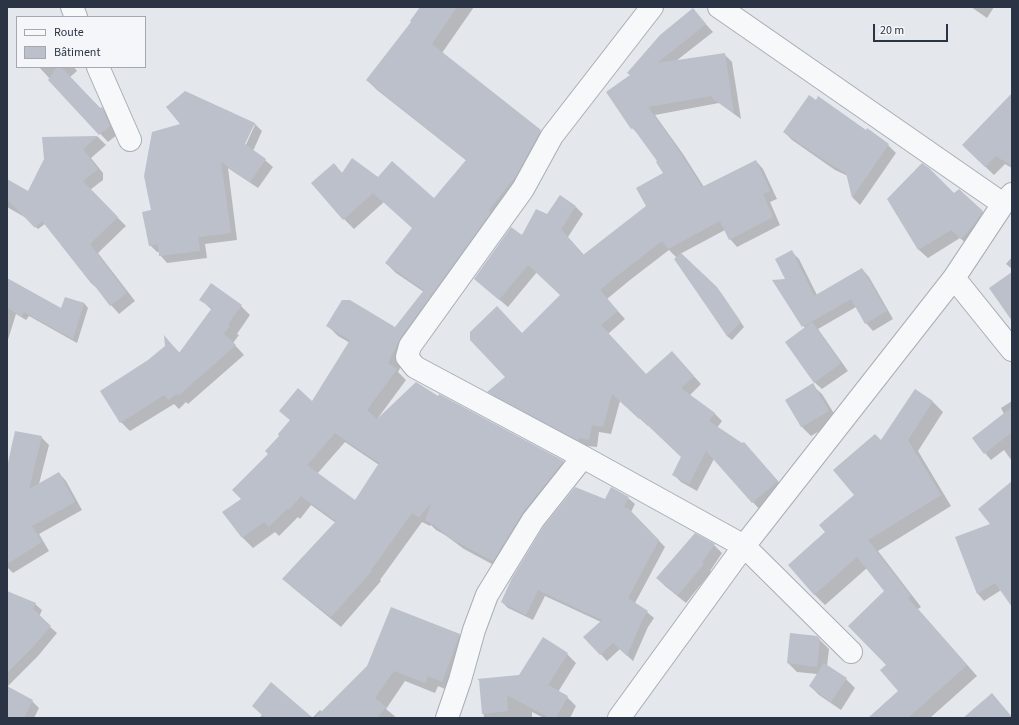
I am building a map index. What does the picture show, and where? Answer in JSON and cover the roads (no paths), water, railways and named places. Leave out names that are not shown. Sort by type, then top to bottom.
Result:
[{"type":"street","points":[[652,7],[552,136],[523,189],[410,346],[407,357],[415,367],[583,456],[744,546],[851,652]]},
{"type":"street","points":[[619,718],[744,546],[954,278],[1008,199],[719,7]]},
{"type":"street","points":[[98,68],[130,140]]},
{"type":"street","points":[[954,278],[1012,350]]},
{"type":"street","points":[[447,718],[460,680],[474,630],[487,595],[533,520],[583,456]]}]
